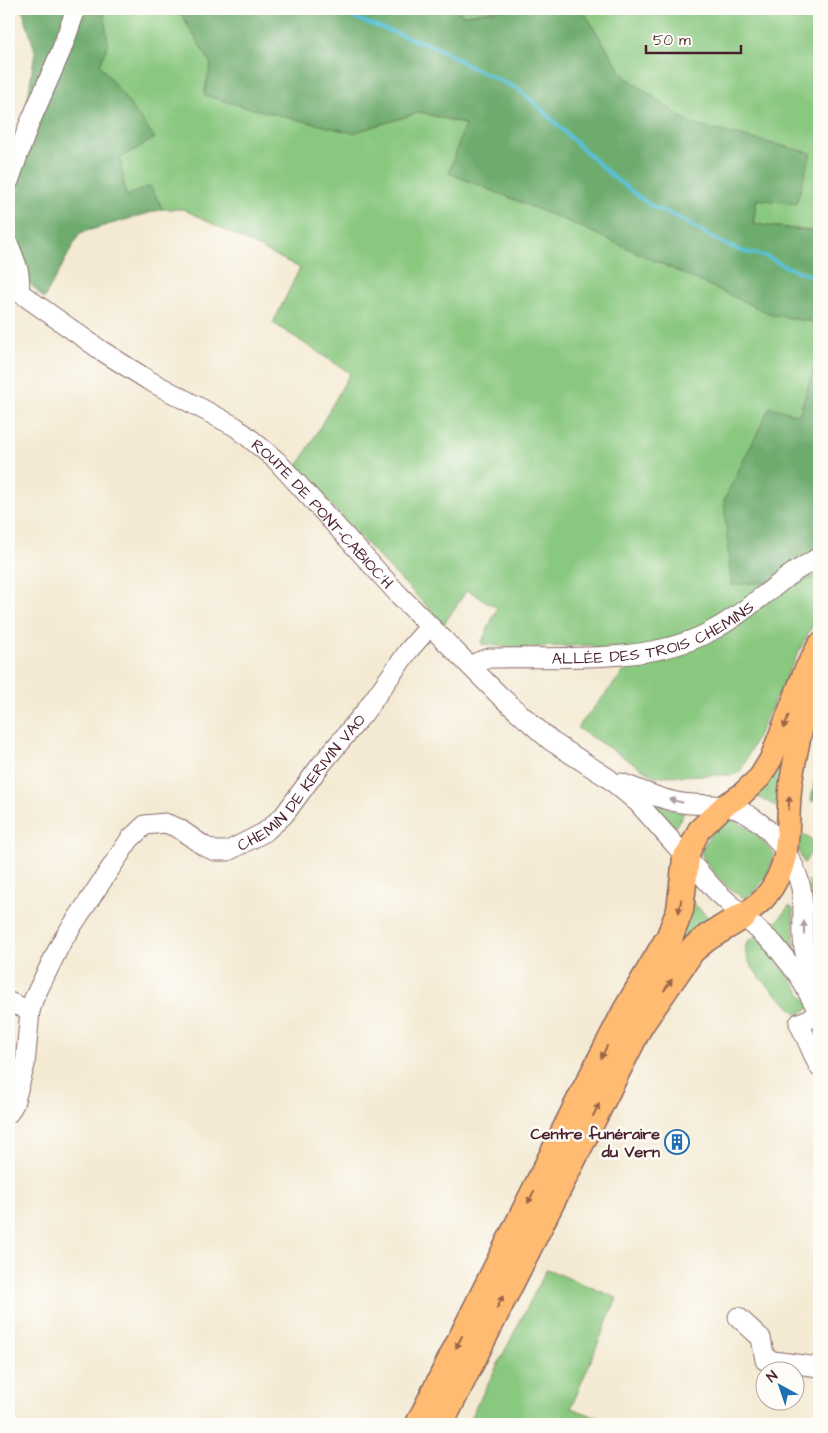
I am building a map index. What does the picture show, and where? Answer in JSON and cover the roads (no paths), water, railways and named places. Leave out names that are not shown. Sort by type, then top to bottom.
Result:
[{"type":"highway","points":[[419,1424],[584,1092],[627,1009],[670,936],[680,910],[686,858]]},
{"type":"highway","points":[[440,1424],[640,1025],[692,950],[708,937],[743,916]]},
{"type":"main road","points":[[686,858],[700,830],[724,806],[760,777],[771,759],[805,671],[819,645]]},
{"type":"main road","points":[[743,916],[765,897],[777,879],[787,852],[790,785],[796,750],[809,698],[819,671]]},
{"type":"street","points":[[9,181],[28,127],[61,51],[76,9]]},
{"type":"street","points":[[9,245],[21,279],[14,289]]},
{"type":"street","name":"ROUTE DE PONT-CABIOC'H","points":[[14,289],[102,351],[148,380],[236,427],[276,460],[429,626],[501,697],[551,741],[608,778],[638,803],[686,858]]},
{"type":"street","name":"ALLÉE DES TROIS CHEMINS","points":[[471,667],[489,658],[620,656],[668,647],[699,637],[740,614],[791,574],[819,557]]},
{"type":"street","name":"CHEMIN DE KERIVIN VAO","points":[[9,1113],[14,1104],[25,1065],[30,1011],[34,998],[62,941],[130,839],[145,825],[165,823],[178,828],[204,846],[216,851],[228,852],[265,832],[284,815],[429,626]]},
{"type":"street","name":"ROUTE DE PONT-CABIOC'H","points":[[608,778],[658,797],[682,803],[724,806]]},
{"type":"street","points":[[724,806],[755,820],[787,852],[795,867],[801,888],[804,949],[819,992]]},
{"type":"street","points":[[686,858],[715,890],[774,944],[799,976],[819,1014],[799,1022],[819,1067]]},
{"type":"street","points":[[9,1002],[30,1011]]},
{"type":"street","points":[[738,1317],[761,1338],[765,1360],[819,1368]]},
{"type":"waterway","points":[[329,9],[443,50],[467,65],[518,89],[613,177],[651,206],[679,218],[718,241],[741,251],[765,256],[787,267],[812,276],[819,274]]},
{"type":"place","name":"Centre funéraire du Vern","points":[[677,1142]]}]
